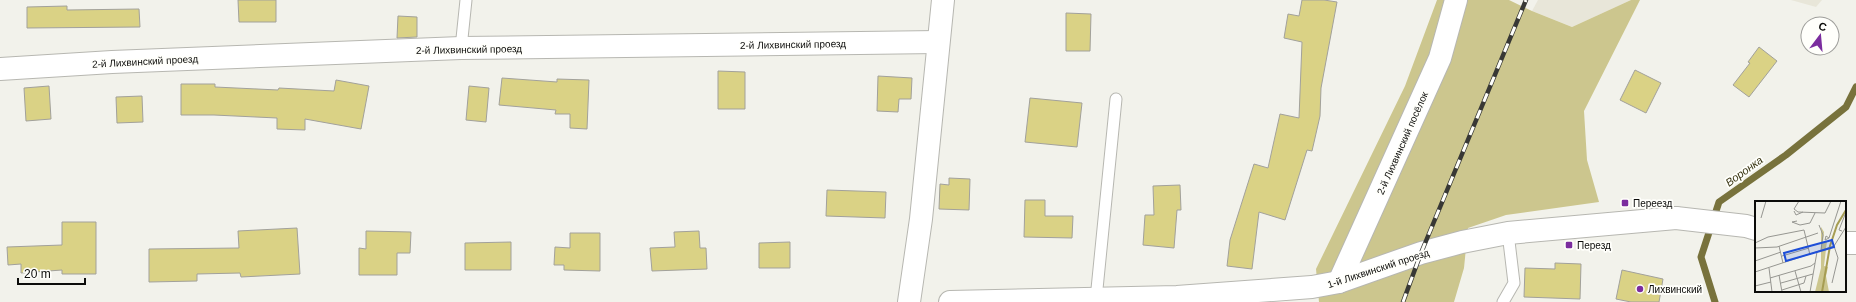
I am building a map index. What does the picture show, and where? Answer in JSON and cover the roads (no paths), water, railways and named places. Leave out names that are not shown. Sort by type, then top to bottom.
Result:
[{"type":"street","points":[[909,302],[921,219],[943,0]]},
{"type":"street","name":"2-й Лихвинский посёлок","points":[[1339,282],[1440,58],[1456,0]]},
{"type":"street","name":"2-й Лихвинский проезд","points":[[0,69],[120,62],[461,48],[938,42]]},
{"type":"street","name":"1-й Лихвинский проезд","points":[[950,302],[1096,299],[1176,300],[1312,287],[1339,282],[1421,253],[1462,242],[1508,233],[1676,218],[1751,227]]},
{"type":"lane","points":[[461,48],[466,0]]},
{"type":"lane","points":[[1096,299],[1116,99]]},
{"type":"lane","points":[[1503,302],[1514,283],[1508,233]]},
{"type":"waterway","name":"Воронка","points":[[1715,302],[1701,257],[1719,202],[1786,155],[1846,107],[1856,87]]},
{"type":"railway","points":[[1403,302],[1421,253],[1526,0]]},
{"type":"place","name":"Переезд","points":[[1625,203]]},
{"type":"place","name":"Перезд","points":[[1569,245]]},
{"type":"place","name":"Лихвинский","points":[[1640,289]]}]
